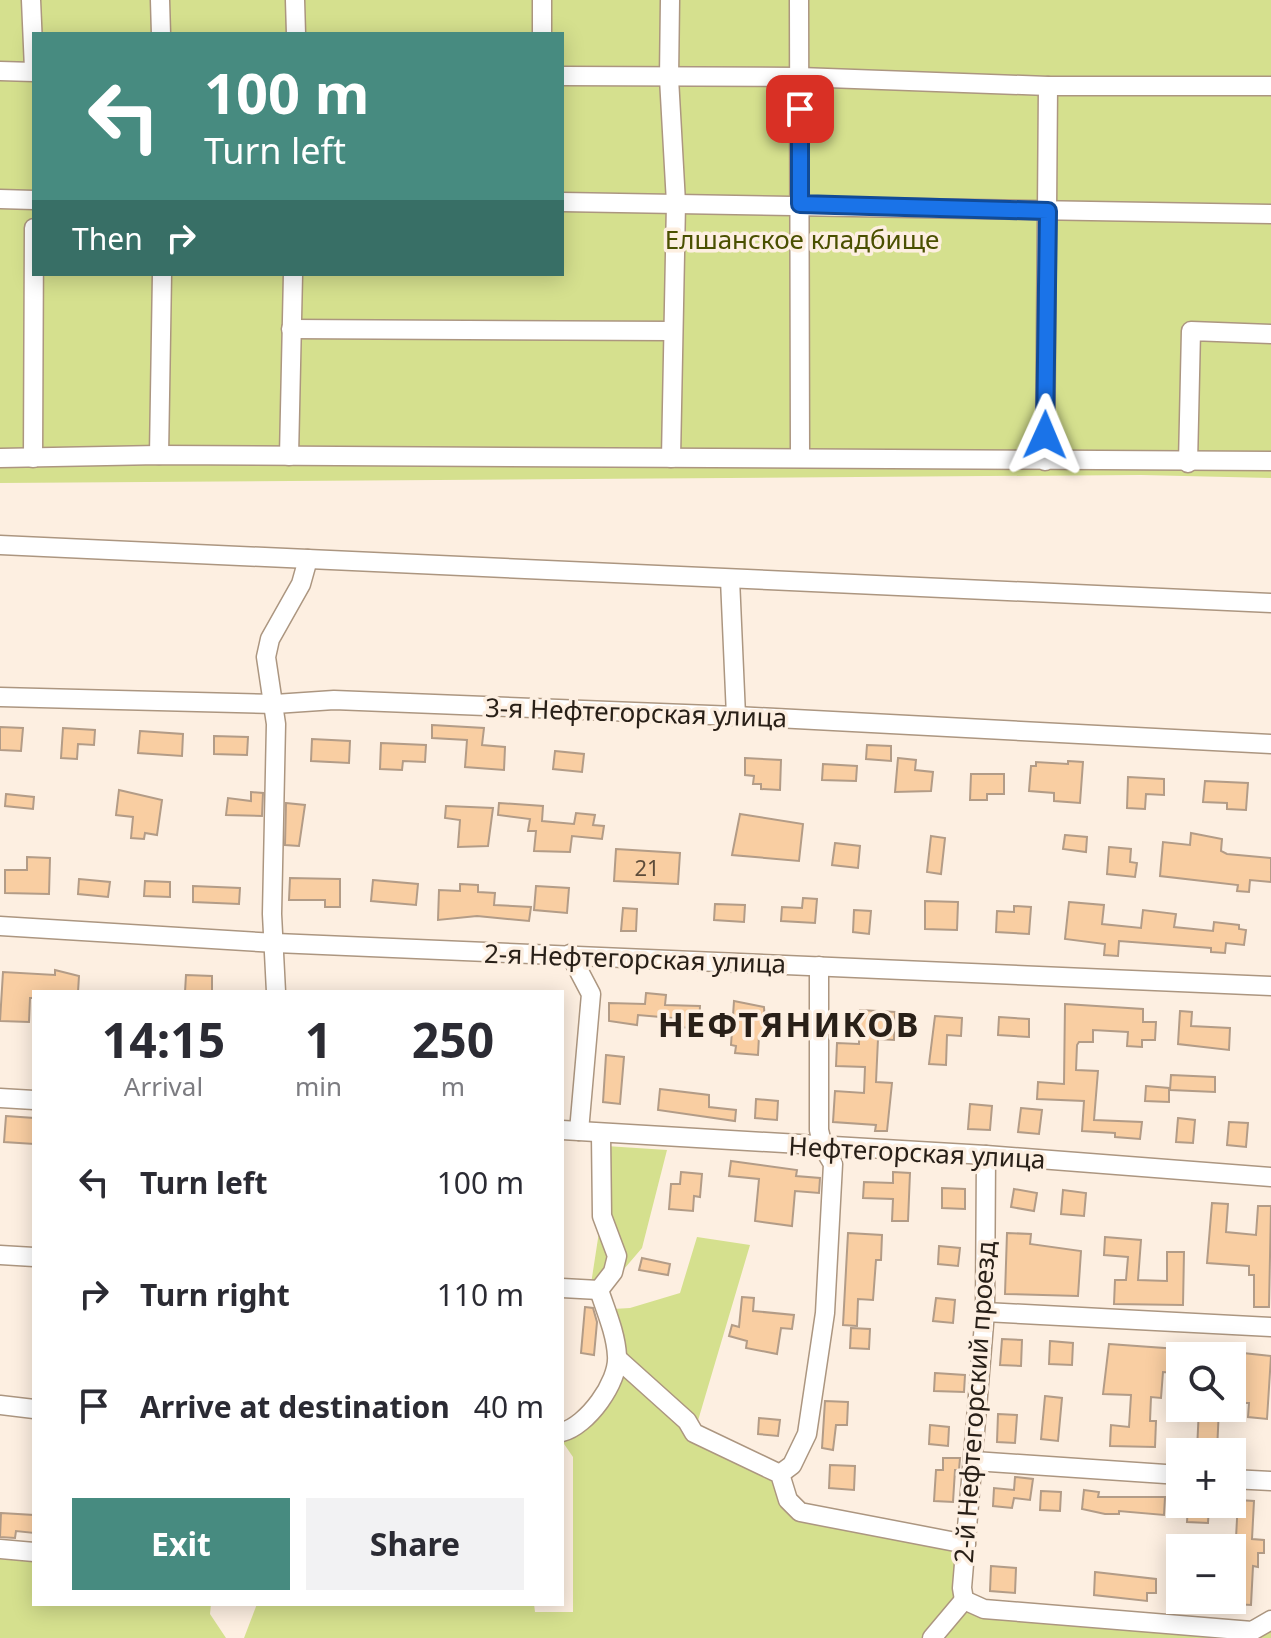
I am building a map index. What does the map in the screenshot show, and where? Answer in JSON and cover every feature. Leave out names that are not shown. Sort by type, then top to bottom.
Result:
[{"type":"street","points":[[31,0],[32,32]]},
{"type":"street","points":[[160,0],[161,32]]},
{"type":"street","points":[[295,0],[296,32]]},
{"type":"street","points":[[542,0],[542,32]]},
{"type":"street","points":[[670,0],[669,78],[676,203],[671,331],[671,458]]},
{"type":"street","points":[[799,0],[800,457]]},
{"type":"street","points":[[0,71],[32,70]]},
{"type":"street","points":[[564,76],[800,77],[1048,86],[1271,86]]},
{"type":"street","points":[[1045,461],[1048,86]]},
{"type":"street","points":[[0,199],[32,200]]},
{"type":"street","points":[[564,202],[1271,214]]},
{"type":"street","points":[[33,458],[34,276]]},
{"type":"street","points":[[159,455],[162,276]]},
{"type":"street","points":[[289,456],[293,276]]},
{"type":"street","points":[[291,329],[671,331]]},
{"type":"street","points":[[1188,463],[1191,331],[1271,334]]},
{"type":"street","points":[[0,458],[159,455],[800,457],[1188,463],[1271,461]]},
{"type":"street","points":[[0,545],[1271,603]]},
{"type":"street","points":[[276,990],[276,943],[272,914],[275,704],[266,657],[270,639],[301,584],[308,559]]},
{"type":"street","points":[[730,579],[736,716]]},
{"type":"street","name":"3-я Нефтегорская улица","points":[[0,697],[275,704],[334,700],[736,716],[1271,744]]},
{"type":"street","name":"2-я Нефтегорская улица","points":[[0,926],[276,943],[1271,986]]},
{"type":"street","points":[[570,954],[591,994],[570,1131]]},
{"type":"street","points":[[780,1474],[792,1465],[807,1434],[825,1313],[833,1164],[823,1147],[819,1130],[819,966]]},
{"type":"street","points":[[0,1098],[32,1100]]},
{"type":"street","name":"Нефтегорская улица","points":[[570,1131],[986,1155],[1271,1177]]},
{"type":"street","points":[[599,1290],[613,1272],[617,1256],[602,1216],[601,1135]]},
{"type":"street","name":"2-й Нефтегорский проезд","points":[[964,1600],[962,1588],[985,1312],[986,1155]]},
{"type":"street","points":[[0,1255],[32,1257]]},
{"type":"street","points":[[564,1288],[599,1290]]},
{"type":"street","points":[[599,1290],[618,1359],[687,1421],[694,1433],[780,1474],[788,1500],[800,1512],[966,1544]]},
{"type":"street","points":[[985,1312],[1271,1327]]},
{"type":"street","points":[[565,1431],[587,1420],[618,1359]]},
{"type":"street","points":[[0,1405],[32,1409]]},
{"type":"street","points":[[974,1461],[1166,1474]]},
{"type":"street","points":[[1246,1480],[1271,1481]]},
{"type":"street","points":[[0,1549],[32,1552]]},
{"type":"street","points":[[932,1638],[964,1600],[984,1609],[1252,1631],[1270,1622]]},
{"type":"green space","name":"Елшанское кладбище","points":[[0,0],[1271,0],[1271,478],[1141,475],[0,483]]},
{"type":"green space","points":[[606,1146],[667,1150],[642,1248],[612,1283],[591,1284],[599,1232],[591,1151]]},
{"type":"green space","points":[[697,1237],[750,1245],[697,1424],[769,1474],[784,1503],[959,1547],[965,1607],[1271,1627],[1271,1638],[244,1638],[256,1606],[534,1606],[535,1612],[573,1612],[573,1457],[564,1439],[605,1402],[613,1309],[630,1308],[680,1293]]},
{"type":"green space","points":[[0,1559],[32,1561],[32,1606],[211,1606],[210,1614],[226,1638],[0,1638]]},
{"type":"building","points":[[432,725],[484,728],[482,745],[505,747],[504,770],[465,767],[467,740],[432,738]]},
{"type":"building","points":[[0,727],[23,728],[21,751],[0,750]]},
{"type":"building","points":[[63,728],[95,730],[94,745],[78,744],[77,759],[61,758]]},
{"type":"building","points":[[140,731],[183,734],[182,756],[138,753]]},
{"type":"building","points":[[214,736],[248,737],[247,755],[214,754]]},
{"type":"building","points":[[312,739],[350,741],[349,763],[311,761]]},
{"type":"building","points":[[381,743],[426,745],[425,762],[403,761],[402,770],[380,769]]},
{"type":"building","points":[[867,745],[891,746],[891,761],[866,759]]},
{"type":"building","points":[[555,751],[584,754],[582,772],[553,769]]},
{"type":"building","points":[[745,758],[781,760],[780,790],[761,789],[761,784],[753,784],[754,776],[745,775]]},
{"type":"building","points":[[898,758],[916,760],[915,770],[933,772],[931,791],[895,792]]},
{"type":"building","points":[[1068,761],[1083,762],[1080,803],[1054,801],[1054,793],[1029,791],[1031,766],[1036,766],[1036,762],[1068,764]]},
{"type":"building","points":[[823,764],[857,766],[856,781],[822,780]]},
{"type":"building","points":[[971,774],[1004,774],[1004,794],[987,794],[987,800],[970,800]]},
{"type":"building","points":[[1128,777],[1164,779],[1164,795],[1146,794],[1145,809],[1127,808]]},
{"type":"building","points":[[1205,781],[1248,783],[1246,810],[1227,809],[1227,803],[1203,802]]},
{"type":"building","points":[[119,790],[162,800],[157,835],[145,833],[144,839],[131,838],[133,817],[116,815]]},
{"type":"building","points":[[251,792],[263,793],[262,816],[226,815],[228,798],[251,801]]},
{"type":"building","points":[[6,794],[34,797],[33,809],[5,806]]},
{"type":"building","points":[[286,803],[305,805],[299,846],[285,845]]},
{"type":"building","points":[[499,803],[543,806],[542,821],[574,824],[576,813],[595,815],[593,825],[604,826],[602,839],[572,836],[570,852],[534,851],[536,831],[528,831],[530,819],[498,815]]},
{"type":"building","points":[[446,806],[493,808],[488,846],[458,847],[460,820],[445,818]]},
{"type":"building","points":[[740,814],[803,824],[799,861],[732,855]]},
{"type":"building","points":[[1191,833],[1222,839],[1221,851],[1227,854],[1271,858],[1271,882],[1250,880],[1249,892],[1237,891],[1238,885],[1160,876],[1163,842],[1190,845]]},
{"type":"building","points":[[1065,835],[1087,837],[1086,852],[1063,849]]},
{"type":"building","points":[[931,836],[945,838],[941,874],[927,872]]},
{"type":"building","points":[[835,843],[860,846],[858,868],[832,865]]},
{"type":"building","points":[[1109,847],[1131,849],[1130,862],[1137,863],[1135,877],[1107,874]]},
{"type":"building","points":[[616,849],[680,853],[678,884],[614,881]]},
{"type":"building","points":[[27,857],[50,858],[49,894],[5,893],[5,870],[27,870]]},
{"type":"building","points":[[290,878],[340,879],[340,907],[325,907],[325,900],[289,900]]},
{"type":"building","points":[[79,879],[110,882],[108,897],[78,894]]},
{"type":"building","points":[[373,880],[418,884],[416,905],[371,901]]},
{"type":"building","points":[[145,881],[170,882],[170,897],[144,896]]},
{"type":"building","points":[[460,884],[478,885],[478,892],[495,893],[494,905],[531,907],[529,921],[477,916],[438,920],[439,890],[460,891]]},
{"type":"building","points":[[193,886],[240,888],[239,904],[193,902]]},
{"type":"building","points":[[536,886],[569,888],[567,913],[534,910]]},
{"type":"building","points":[[803,898],[817,899],[815,923],[781,921],[782,907],[802,908]]},
{"type":"building","points":[[925,901],[958,902],[957,930],[925,929]]},
{"type":"building","points":[[1069,902],[1104,905],[1102,924],[1141,928],[1143,910],[1176,914],[1174,927],[1213,931],[1214,922],[1239,925],[1239,929],[1246,930],[1244,945],[1226,943],[1225,953],[1211,952],[1211,948],[1119,941],[1118,956],[1104,955],[1105,944],[1065,939]]},
{"type":"building","points":[[715,904],[745,905],[744,922],[714,920]]},
{"type":"building","points":[[1014,906],[1031,907],[1029,934],[996,932],[997,911],[1014,912]]},
{"type":"building","points":[[623,908],[637,909],[636,931],[621,931]]},
{"type":"building","points":[[854,910],[871,911],[869,934],[853,932]]},
{"type":"building","points":[[55,970],[79,976],[78,990],[32,990],[29,1022],[0,1021],[3,972],[55,975]]},
{"type":"building","points":[[186,975],[212,976],[212,990],[185,990]]},
{"type":"building","points":[[646,993],[666,995],[665,1005],[700,1006],[699,1028],[672,1027],[672,1018],[638,1015],[637,1025],[609,1021],[609,1003],[645,1004]]},
{"type":"building","points":[[734,1001],[764,1007],[766,1036],[759,1036],[758,1055],[735,1053],[736,1046],[731,1045]]},
{"type":"building","points":[[1065,1004],[1143,1009],[1143,1022],[1156,1022],[1155,1040],[1142,1040],[1142,1047],[1127,1046],[1128,1032],[1093,1030],[1093,1042],[1079,1042],[1077,1045],[1076,1070],[1098,1071],[1094,1120],[1142,1122],[1140,1139],[1115,1137],[1115,1133],[1082,1131],[1084,1101],[1037,1099],[1038,1082],[1064,1084]]},
{"type":"building","points":[[860,1010],[895,1012],[894,1040],[878,1039],[876,1082],[892,1083],[887,1131],[875,1131],[876,1125],[833,1122],[835,1091],[864,1093],[865,1067],[836,1066],[837,1043],[859,1044]]},
{"type":"building","points":[[1180,1011],[1192,1012],[1191,1026],[1230,1028],[1229,1050],[1178,1044]]},
{"type":"building","points":[[935,1016],[962,1018],[961,1036],[947,1035],[946,1065],[929,1064]]},
{"type":"building","points":[[999,1017],[1029,1019],[1029,1037],[998,1035]]},
{"type":"building","points":[[606,1055],[624,1057],[620,1104],[603,1102]]},
{"type":"building","points":[[1171,1075],[1215,1077],[1215,1092],[1170,1090]]},
{"type":"building","points":[[1146,1086],[1169,1088],[1169,1102],[1145,1101]]},
{"type":"building","points":[[660,1089],[709,1095],[709,1107],[736,1110],[735,1121],[658,1110]]},
{"type":"building","points":[[756,1099],[778,1101],[777,1120],[755,1118]]},
{"type":"building","points":[[970,1104],[992,1106],[990,1130],[968,1129]]},
{"type":"building","points":[[1021,1108],[1042,1110],[1039,1134],[1018,1132]]},
{"type":"building","points":[[6,1116],[32,1118],[32,1144],[4,1142]]},
{"type":"building","points":[[1178,1118],[1195,1120],[1193,1143],[1176,1142]]},
{"type":"building","points":[[1229,1122],[1248,1123],[1246,1147],[1227,1145]]},
{"type":"building","points":[[731,1161],[797,1170],[796,1176],[820,1178],[819,1193],[795,1191],[792,1226],[755,1221],[759,1179],[729,1176]]},
{"type":"building","points":[[681,1172],[702,1174],[700,1197],[694,1196],[693,1211],[669,1209],[671,1184],[680,1184]]},
{"type":"building","points":[[893,1172],[910,1173],[908,1221],[892,1221],[893,1199],[863,1198],[864,1182],[893,1183]]},
{"type":"building","points":[[942,1188],[965,1189],[965,1209],[942,1208]]},
{"type":"building","points":[[1014,1189],[1037,1193],[1034,1211],[1011,1207]]},
{"type":"building","points":[[1063,1190],[1086,1193],[1084,1216],[1061,1214]]},
{"type":"building","points":[[1212,1203],[1228,1204],[1226,1232],[1256,1235],[1258,1206],[1271,1206],[1269,1307],[1254,1307],[1254,1275],[1249,1275],[1249,1266],[1207,1263]]},
{"type":"building","points":[[848,1233],[882,1235],[881,1260],[876,1260],[873,1300],[858,1299],[857,1326],[843,1325]]},
{"type":"building","points":[[1007,1233],[1031,1234],[1030,1244],[1081,1251],[1078,1296],[1005,1294]]},
{"type":"building","points":[[1105,1237],[1141,1240],[1138,1280],[1167,1281],[1167,1252],[1184,1252],[1183,1305],[1114,1304],[1115,1280],[1126,1280],[1128,1257],[1104,1255]]},
{"type":"building","points":[[939,1246],[960,1248],[958,1266],[938,1264]]},
{"type":"building","points":[[642,1258],[670,1264],[668,1275],[639,1270]]},
{"type":"building","points":[[742,1297],[754,1298],[753,1311],[794,1315],[792,1329],[781,1328],[777,1354],[746,1348],[747,1341],[729,1336],[732,1325],[739,1327]]},
{"type":"building","points":[[936,1298],[955,1300],[953,1323],[933,1321]]},
{"type":"building","points":[[585,1307],[593,1308],[597,1322],[594,1355],[581,1353]]},
{"type":"building","points":[[851,1328],[870,1329],[869,1349],[850,1348]]},
{"type":"building","points":[[1002,1339],[1022,1340],[1021,1366],[1000,1365]]},
{"type":"building","points":[[1050,1341],[1073,1343],[1072,1365],[1049,1364]]},
{"type":"building","points":[[1109,1344],[1166,1348],[1166,1372],[1163,1372],[1161,1398],[1151,1397],[1150,1421],[1156,1421],[1155,1447],[1110,1446],[1111,1425],[1129,1427],[1131,1395],[1103,1394]]},
{"type":"building","points":[[1246,1353],[1271,1356],[1267,1419],[1248,1417],[1249,1403],[1246,1403]]},
{"type":"building","points":[[935,1373],[965,1375],[964,1392],[934,1391]]},
{"type":"building","points":[[1045,1396],[1062,1398],[1058,1441],[1041,1439]]},
{"type":"building","points":[[825,1401],[848,1402],[847,1425],[836,1425],[833,1450],[822,1448]]},
{"type":"building","points":[[998,1414],[1017,1415],[1015,1443],[997,1442]]},
{"type":"building","points":[[759,1418],[780,1420],[778,1436],[758,1434]]},
{"type":"building","points":[[1198,1422],[1218,1422],[1218,1438],[1198,1438]]},
{"type":"building","points":[[930,1425],[949,1427],[948,1446],[929,1444]]},
{"type":"building","points":[[943,1458],[960,1458],[959,1470],[955,1470],[953,1502],[934,1501],[936,1470],[943,1470]]},
{"type":"building","points":[[830,1465],[855,1466],[854,1490],[829,1488]]},
{"type":"building","points":[[1015,1477],[1033,1479],[1030,1500],[1014,1498],[1012,1508],[993,1506],[994,1488],[1014,1490]]},
{"type":"building","points":[[1084,1490],[1099,1492],[1098,1497],[1165,1497],[1164,1515],[1119,1511],[1119,1514],[1105,1514],[1082,1509]]},
{"type":"building","points":[[1041,1491],[1061,1492],[1060,1511],[1040,1510]]},
{"type":"building","points":[[1246,1500],[1254,1501],[1252,1539],[1264,1540],[1264,1553],[1258,1553],[1258,1567],[1253,1566],[1251,1605],[1246,1605],[1246,1534],[1236,1534],[1237,1518],[1246,1518]]},
{"type":"building","points":[[1,1513],[32,1515],[32,1533],[16,1531],[15,1538],[0,1537]]},
{"type":"building","points":[[1187,1518],[1208,1518],[1208,1523],[1187,1522]]},
{"type":"building","points":[[991,1566],[1016,1568],[1015,1593],[990,1591]]},
{"type":"building","points":[[1095,1572],[1156,1579],[1156,1593],[1147,1593],[1147,1601],[1094,1595]]},
{"type":"district","name":"НЕФТЯНИКОВ","points":[[789,1024]]},
{"type":"route","points":[[800,109],[800,204],[1048,211],[1045,435]]}]
